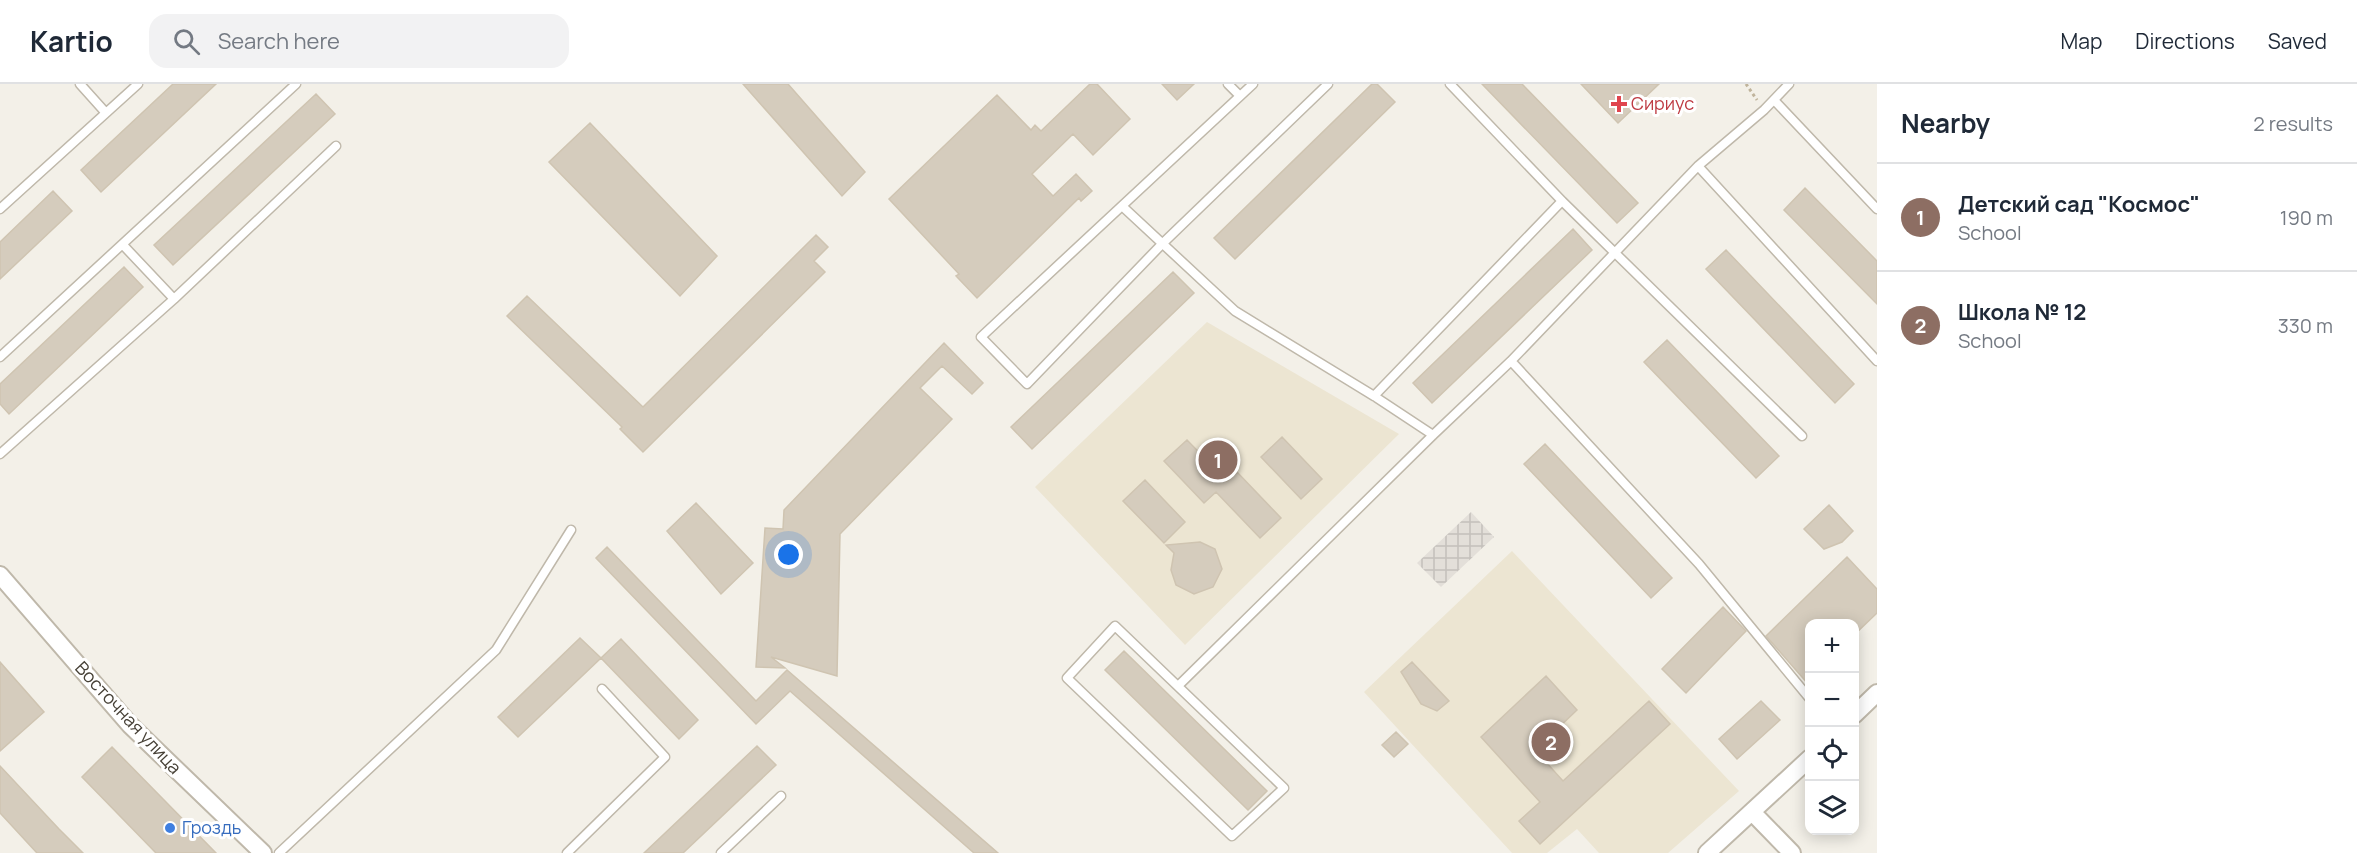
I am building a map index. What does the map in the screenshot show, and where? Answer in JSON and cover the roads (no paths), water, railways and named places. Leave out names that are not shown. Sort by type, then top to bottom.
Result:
[{"type":"street","name":"Восточная улица","points":[[0,575],[130,725],[263,853]]},
{"type":"street","points":[[1859,710],[1877,693]]},
{"type":"street","points":[[1707,853],[1805,762]]},
{"type":"street","points":[[1752,812],[1792,853]]},
{"type":"lane","points":[[80,84],[106,113]]},
{"type":"lane","points":[[0,209],[138,84]]},
{"type":"lane","points":[[0,357],[296,84]]},
{"type":"lane","points":[[1228,84],[1240,96]]},
{"type":"lane","points":[[1253,84],[981,337],[1027,384],[1162,244],[1328,84]]},
{"type":"lane","points":[[1450,84],[1562,201],[1802,436]]},
{"type":"lane","points":[[1179,685],[1511,361],[1698,166],[1764,110],[1789,84]]},
{"type":"lane","points":[[1774,100],[1877,209]]},
{"type":"lane","points":[[1,450],[174,299],[336,146]]},
{"type":"lane","points":[[1698,166],[1877,361]]},
{"type":"lane","points":[[1374,396],[1562,201]]},
{"type":"lane","points":[[1122,206],[1235,310],[1433,435]]},
{"type":"lane","points":[[123,245],[174,299]]},
{"type":"lane","points":[[1511,361],[1699,564],[1805,694]]},
{"type":"lane","points":[[279,853],[496,651],[571,530]]},
{"type":"lane","points":[[1115,626],[1179,685],[1284,788],[1232,836],[1067,678],[1115,626]]},
{"type":"lane","points":[[567,853],[665,757],[602,689]]},
{"type":"lane","points":[[721,853],[781,796]]},
{"type":"place","name":"Сириус","points":[[1619,104]]},
{"type":"place","name":"Детский сад \"Космос\"","points":[[1218,460]]},
{"type":"place","name":"Школа № 12","points":[[1551,742]]},
{"type":"place","name":"Гроздь","points":[[170,828]]}]
